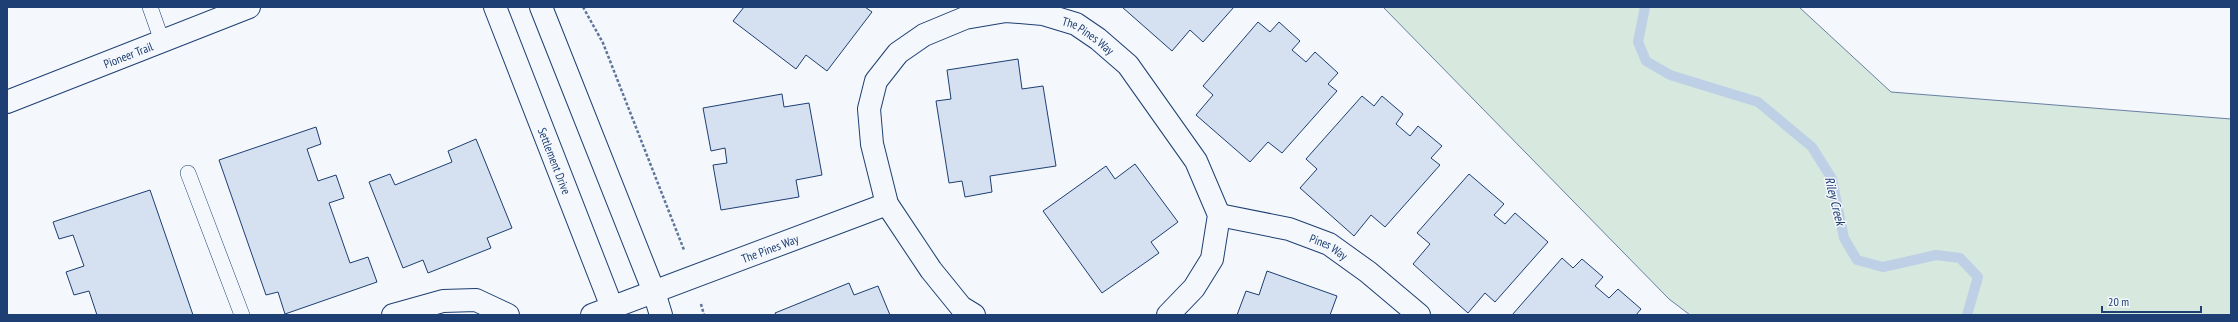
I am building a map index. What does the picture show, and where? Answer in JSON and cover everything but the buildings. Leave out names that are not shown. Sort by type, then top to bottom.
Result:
[{"type":"street","name":"Pioneer Trail","points":[[7,102],[249,7]]},
{"type":"street","name":"Settlement Drive","points":[[495,7],[606,313]]},
{"type":"street","points":[[541,7],[654,292],[661,315]]},
{"type":"street","name":"The Pines Way","points":[[974,315],[961,307],[931,270],[887,204],[872,144],[869,109],[876,81],[898,53],[924,35],[965,18],[1006,10],[1043,14],[1076,24],[1098,38],[1128,65],[1196,161],[1219,215]]},
{"type":"street","name":"The Pines Way","points":[[606,313],[654,292],[695,278],[887,204]]},
{"type":"street","points":[[1168,315],[1194,288],[1212,259],[1219,215]]},
{"type":"street","name":"Pines Way","points":[[1219,215],[1289,228],[1329,244],[1368,272],[1419,315]]},
{"type":"street","points":[[393,315],[443,301],[476,300],[508,315]]},
{"type":"lane","points":[[150,7],[162,41]]},
{"type":"lane","points":[[188,173],[242,315]]},
{"type":"path","points":[[583,7],[603,44],[695,278],[704,315]]},
{"type":"shaded area","points":[[1383,7],[1799,7],[1891,92],[2231,119],[2231,315],[1690,315],[1669,299]]},
{"type":"waterway","name":"Riley Creek","points":[[1645,7],[1638,42],[1646,61],[1670,75],[1758,102],[1812,147],[1832,179],[1844,238],[1857,260],[1883,267],[1936,255],[1960,258],[1978,277],[1967,315]]}]
